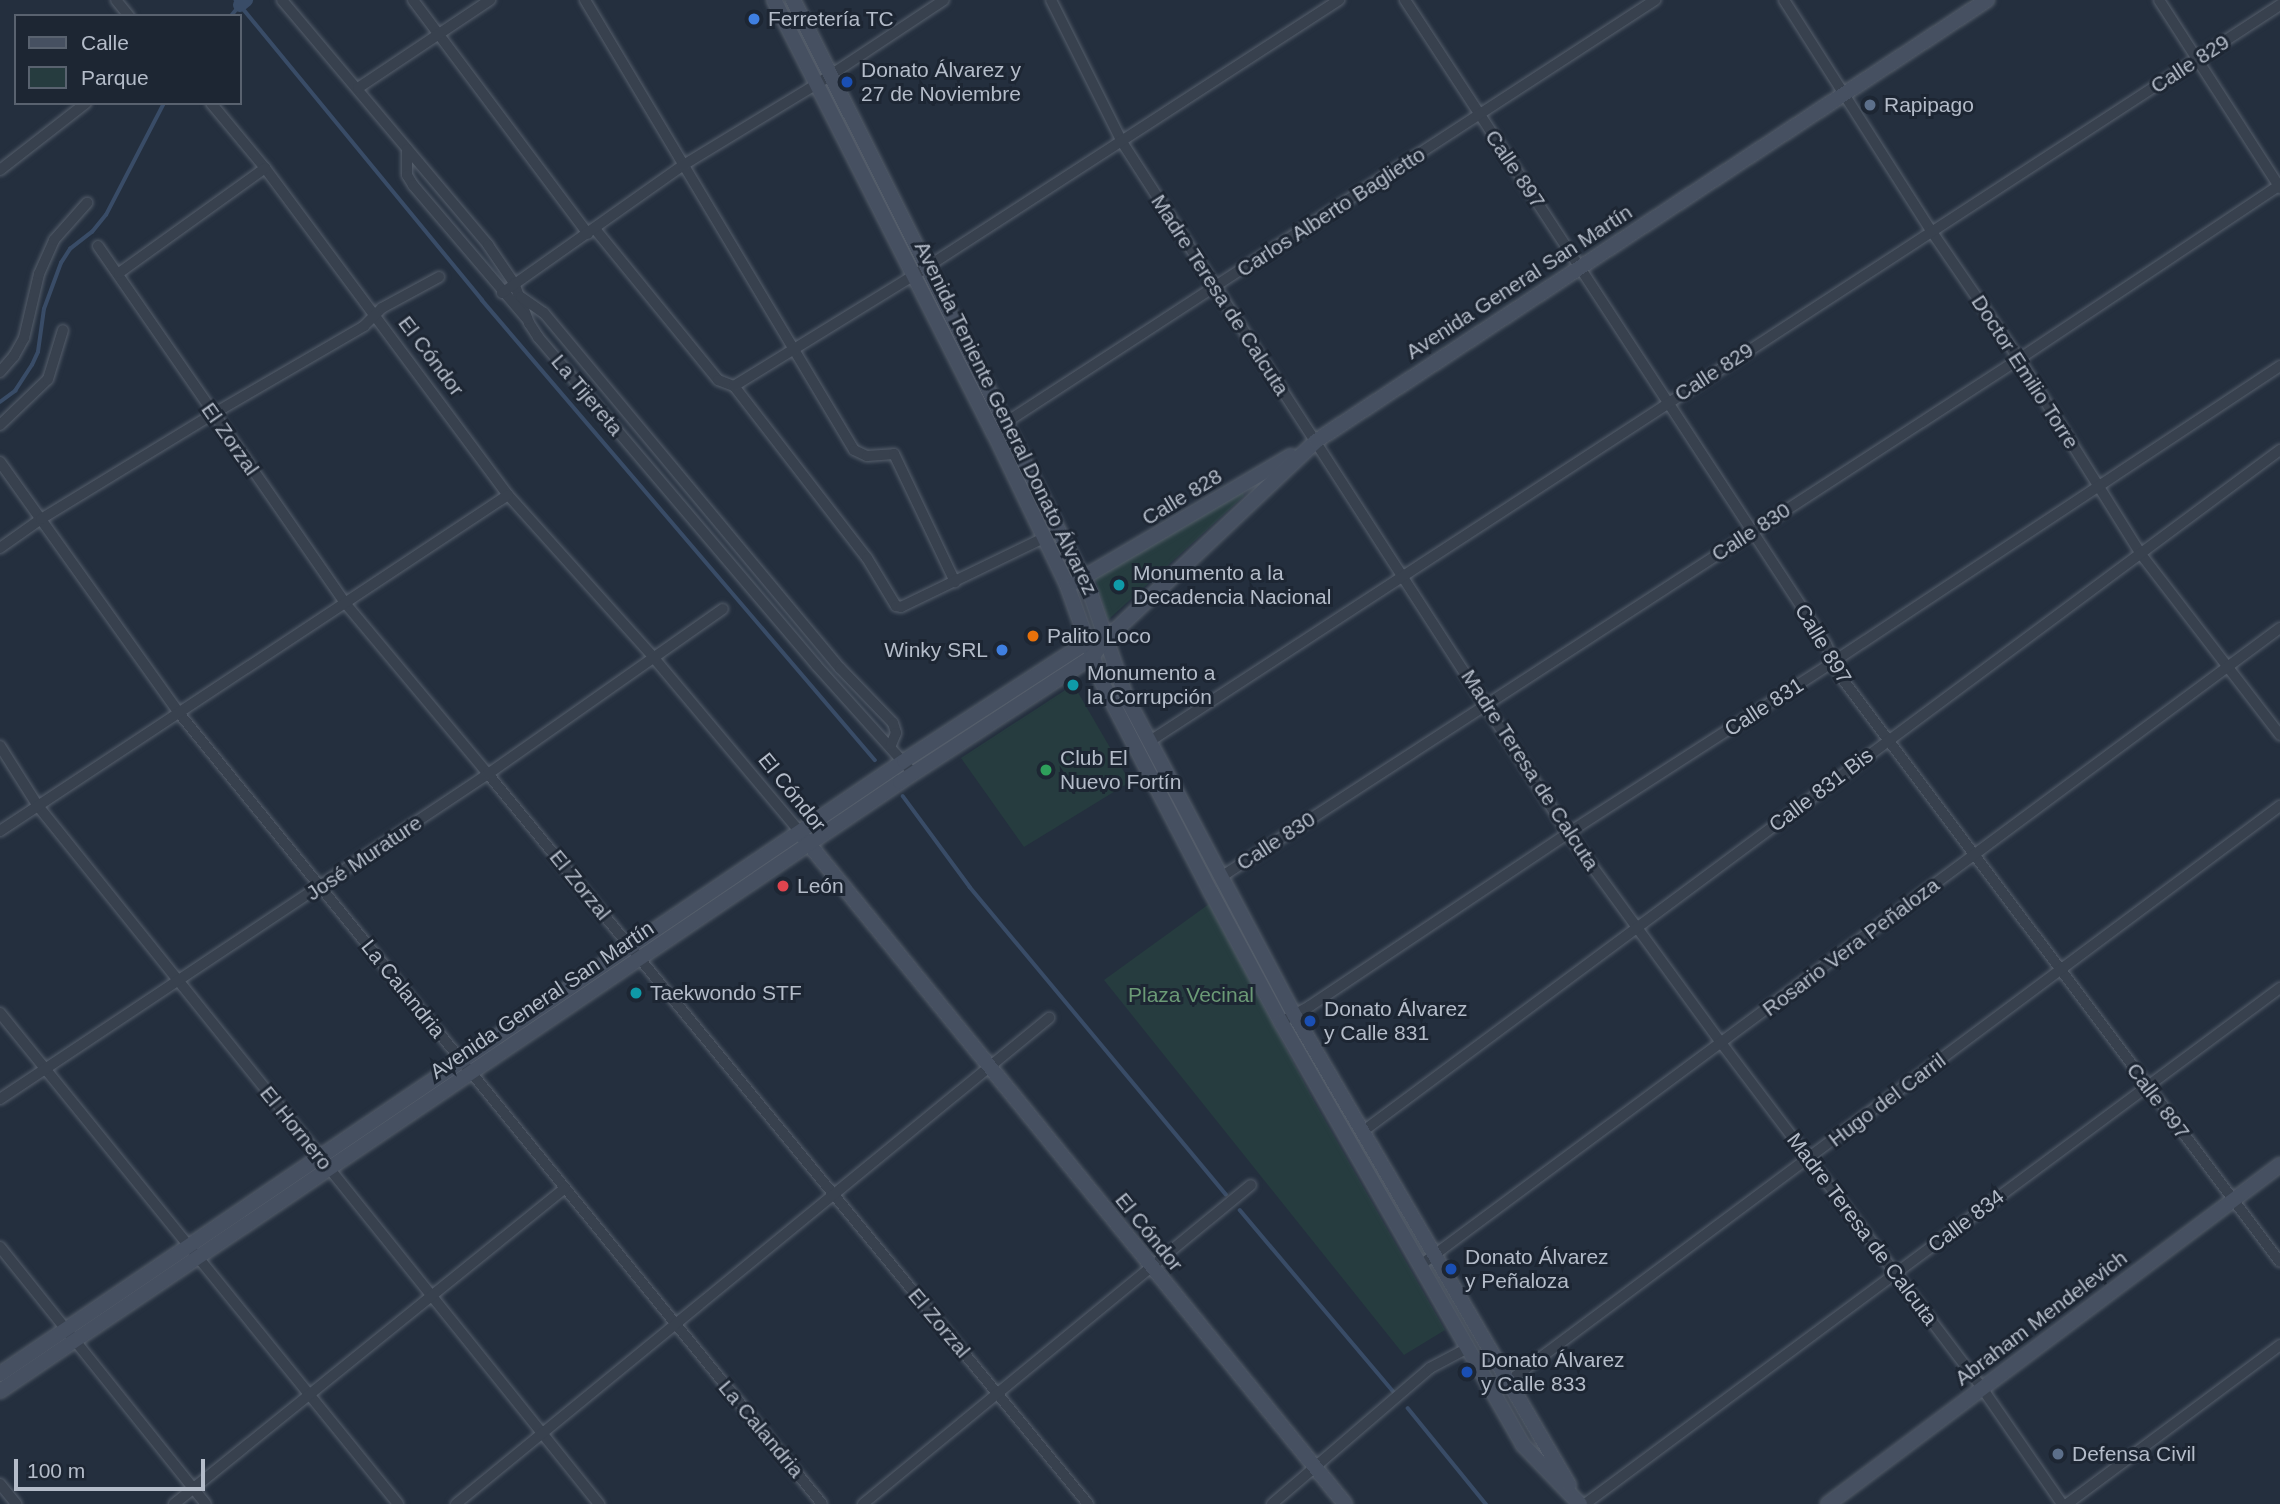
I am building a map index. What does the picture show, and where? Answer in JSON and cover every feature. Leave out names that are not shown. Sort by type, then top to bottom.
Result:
[{"type":"main road","name":"Avenida Teniente General Donato Álvarez","points":[[774,0],[994,433],[1067,585],[1091,657],[1288,1019],[1428,1261],[1581,1504]]},
{"type":"main road","name":"Avenida Teniente General Donato Álvarez","points":[[793,0],[1083,580],[1126,697],[1221,877],[1288,1019],[1362,1132],[1428,1261],[1468,1349],[1529,1454],[1581,1504]]},
{"type":"main road","name":"Avenida General San Martín","points":[[324,1164],[460,1061],[799,831],[1091,657],[1105,640],[1316,441],[1987,0]]},
{"type":"main road","name":"Calle 828","points":[[1067,585],[1083,580],[1316,441]]},
{"type":"main road","name":"Avenida General San Martín","points":[[0,1391],[71,1335],[193,1251],[324,1164],[471,1074],[808,844],[909,767],[1086,643],[1105,640]]},
{"type":"main road","name":"El Cóndor","points":[[799,831],[989,1069],[1345,1504]]},
{"type":"main road","name":"Abraham Mendelevich","points":[[1828,1504],[2280,1165]]},
{"type":"main road","name":"Avenida General San Martín","points":[[0,1374],[71,1335]]},
{"type":"street","points":[[116,0],[127,14]]},
{"type":"street","points":[[413,0],[592,232],[718,380],[734,386],[867,558],[892,602],[901,607],[1044,538]]},
{"type":"street","points":[[358,88],[438,32],[490,0]]},
{"type":"street","points":[[585,0],[682,166],[855,450],[867,456],[894,454],[955,582]]},
{"type":"street","points":[[502,293],[682,166],[817,84],[944,0]]},
{"type":"street","name":"Madre Teresa de Calcuta","points":[[1051,0],[1121,141],[1568,833],[1722,1044],[1811,1158],[1982,1388],[2064,1504]]},
{"type":"street","points":[[734,386],[926,268],[1339,0]]},
{"type":"street","name":"Calle 897","points":[[1405,0],[1826,644],[1833,662],[1888,740],[2280,1262]]},
{"type":"street","name":"Carlos Alberto Baglietto","points":[[1005,423],[1655,0]]},
{"type":"street","name":"Doctor Emilio Torre","points":[[1784,0],[1932,232],[2019,359],[2140,553],[2280,735]]},
{"type":"street","points":[[2159,0],[2280,186]]},
{"type":"street","name":"La Tijereta","points":[[282,2],[358,88],[488,245],[522,297],[528,320],[538,337],[725,560],[909,767]]},
{"type":"street","name":"Calle 829","points":[[1150,741],[2280,5]]},
{"type":"street","points":[[0,170],[83,105]]},
{"type":"street","name":"El Cóndor","points":[[213,105],[265,168],[508,495],[654,659],[799,831]]},
{"type":"street","points":[[407,149],[407,175],[413,185],[502,293],[528,320]]},
{"type":"street","points":[[119,272],[265,168]]},
{"type":"street","name":"Calle 830","points":[[1221,877],[2019,359],[2280,186]]},
{"type":"street","points":[[1,369],[14,356],[24,338],[39,274],[50,248],[87,204]]},
{"type":"street","name":"El Zorzal","points":[[98,246],[119,272],[213,414],[345,603],[1087,1504]]},
{"type":"street","points":[[0,548],[41,519],[364,326],[382,309],[439,277]]},
{"type":"street","points":[[522,297],[544,313],[828,653],[893,723],[896,733],[891,745]]},
{"type":"street","points":[[0,425],[48,379],[64,330]]},
{"type":"street","name":"Calle 831","points":[[1288,1019],[2280,366]]},
{"type":"street","name":"Calle 831 Bis","points":[[1362,1132],[2280,450]]},
{"type":"street","name":"La Calandria","points":[[0,462],[179,713],[822,1504]]},
{"type":"street","points":[[0,831],[508,495]]},
{"type":"street","points":[[725,560],[741,549]]},
{"type":"street","name":"José Murature","points":[[0,1099],[488,774],[723,608]]},
{"type":"street","name":"Rosario Vera Peñaloza","points":[[1428,1261],[2280,628]]},
{"type":"street","points":[[821,671],[828,653]]},
{"type":"street","name":"El Hornero","points":[[0,747],[38,806],[599,1504]]},
{"type":"street","name":"Hugo del Carril","points":[[1493,1393],[2280,806]]},
{"type":"street","name":"Calle 834","points":[[1581,1504],[2280,988]]},
{"type":"street","points":[[0,1013],[398,1504]]},
{"type":"street","points":[[456,1504],[544,1435],[1049,1018]]},
{"type":"street","points":[[863,1504],[1251,1185]]},
{"type":"street","points":[[174,1504],[565,1188]]},
{"type":"street","points":[[0,1247],[206,1504]]},
{"type":"street","points":[[2064,1504],[2280,1345]]},
{"type":"street","points":[[1272,1504],[1430,1368],[1468,1349]]},
{"type":"street","points":[[0,1484],[16,1504]]},
{"type":"green space","points":[[1243,491],[1244,496],[1108,620],[1095,578]]},
{"type":"green space","name":"Club El Nuevo Fortín","points":[[1070,687],[1076,689],[1130,782],[1024,847],[961,758]]},
{"type":"green space","name":"Plaza Vecinal","points":[[1209,904],[1315,1103],[1445,1330],[1404,1355],[1104,980]]},
{"type":"waterway","points":[[236,0],[482,300],[875,760]]},
{"type":"waterway","points":[[240,5],[246,0]]},
{"type":"waterway","points":[[233,14],[240,5]]},
{"type":"waterway","points":[[0,402],[15,391],[38,352],[44,309],[61,263],[70,249],[92,232],[106,215],[163,105]]},
{"type":"waterway","points":[[903,796],[970,887],[1226,1194]]},
{"type":"waterway","points":[[1240,1210],[1394,1392]]},
{"type":"waterway","points":[[1408,1408],[1486,1504]]},
{"type":"place","name":"Ferretería TC","points":[[754,19]]},
{"type":"place","name":"Donato Álvarez y 27 de Noviembre","points":[[847,82]]},
{"type":"place","name":"Rapipago","points":[[1870,105]]},
{"type":"place","name":"Monumento a la Decadencia Nacional","points":[[1119,585]]},
{"type":"place","name":"Palito Loco","points":[[1033,636]]},
{"type":"place","name":"Winky SRL","points":[[1002,650]]},
{"type":"place","name":"Monumento a la Corrupción","points":[[1073,685]]},
{"type":"place","name":"Club El Nuevo Fortín","points":[[1046,770]]},
{"type":"place","name":"León","points":[[783,886]]},
{"type":"place","name":"Taekwondo STF","points":[[636,993]]},
{"type":"place","name":"Donato Álvarez y Calle 831","points":[[1310,1021]]},
{"type":"place","name":"Donato Álvarez y Peñaloza","points":[[1451,1269]]},
{"type":"place","name":"Donato Álvarez y Calle 833","points":[[1467,1372]]},
{"type":"place","name":"Defensa Civil","points":[[2058,1454]]}]
